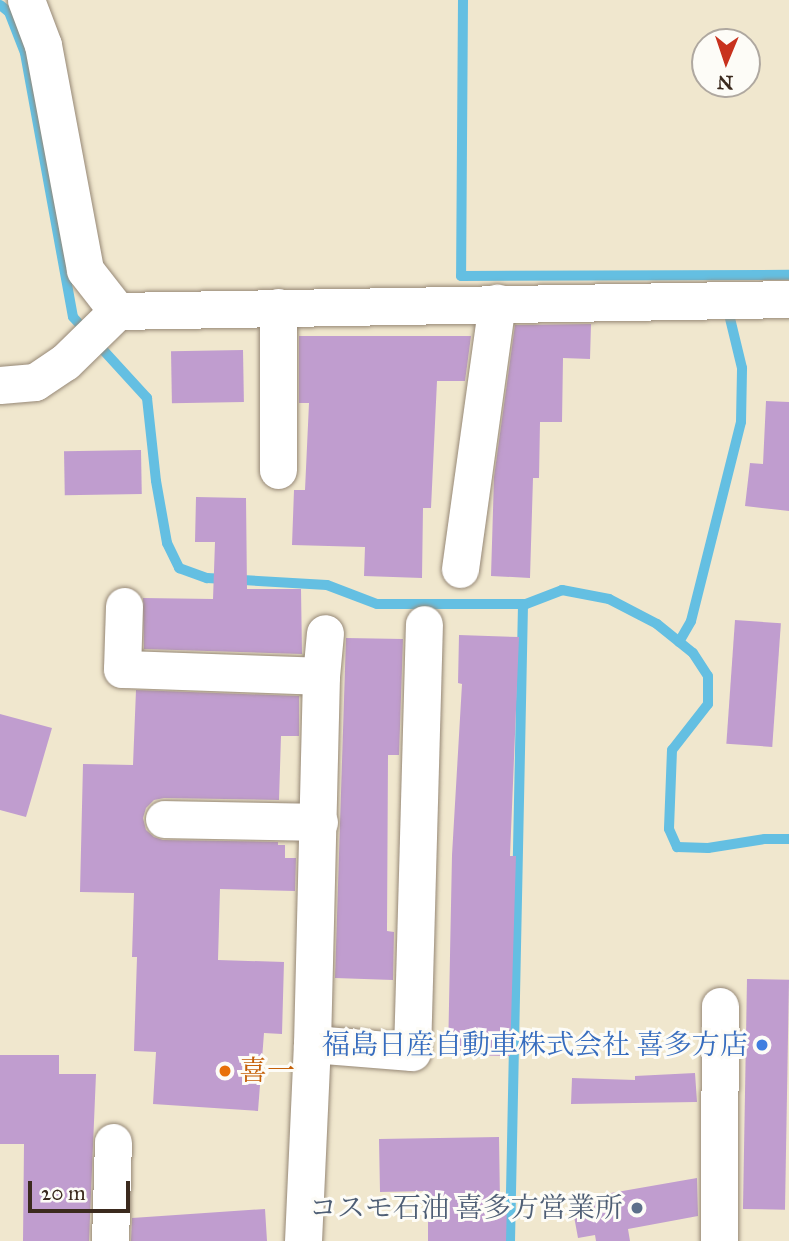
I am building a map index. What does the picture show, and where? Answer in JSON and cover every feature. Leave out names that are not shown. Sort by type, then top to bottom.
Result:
[{"type":"street","points":[[26,0],[43,45],[85,270],[111,317]]},
{"type":"street","points":[[0,385],[35,382],[65,362],[111,317],[278,307],[789,299]]},
{"type":"street","points":[[460,569],[498,303]]},
{"type":"street","points":[[278,307],[278,470]]},
{"type":"street","points":[[124,606],[122,669],[321,676]]},
{"type":"street","points":[[312,1044],[412,1052],[424,624]]},
{"type":"street","points":[[303,1241],[312,1044],[321,676],[325,633]]},
{"type":"street","points":[[164,819],[319,822]]},
{"type":"street","points":[[719,1241],[720,1006]]},
{"type":"street","points":[[110,1241],[113,1142]]},
{"type":"building","points":[[591,324],[590,359],[563,358],[562,422],[540,422],[539,478],[533,478],[530,578],[491,576],[494,477],[515,325]]},
{"type":"building","points":[[299,336],[471,336],[465,381],[437,381],[431,508],[423,508],[422,578],[364,576],[365,547],[292,545],[294,490],[305,490],[309,403],[299,403]]},
{"type":"building","points":[[243,350],[244,402],[172,403],[171,351]]},
{"type":"building","points":[[766,401],[789,402],[789,511],[745,506],[750,463],[763,464]]},
{"type":"building","points":[[141,450],[142,494],[65,495],[64,451]]},
{"type":"building","points":[[196,497],[246,498],[247,589],[301,589],[302,654],[144,649],[143,598],[213,599],[215,542],[195,542]]},
{"type":"building","points":[[735,620],[781,623],[772,747],[726,744]]},
{"type":"building","points":[[459,635],[519,637],[510,856],[516,856],[510,1056],[448,1055],[452,855],[462,684],[458,683]]},
{"type":"building","points":[[346,638],[403,639],[399,755],[388,755],[387,931],[394,932],[393,980],[335,978]]},
{"type":"building","points":[[136,690],[299,696],[299,736],[281,736],[279,800],[164,798],[154,800],[146,808],[143,818],[146,830],[163,840],[278,842],[278,845],[285,845],[285,858],[296,858],[295,891],[220,889],[218,960],[284,962],[282,1034],[264,1033],[258,1111],[153,1104],[156,1052],[134,1051],[137,957],[132,957],[134,893],[80,892],[83,764],[133,765]]},
{"type":"building","points":[[0,714],[52,728],[26,817],[0,810]]},
{"type":"building","points":[[747,979],[789,980],[785,1210],[743,1209]]},
{"type":"building","points":[[0,1055],[59,1055],[59,1074],[96,1074],[89,1241],[23,1241],[24,1144],[0,1144]]},
{"type":"building","points":[[695,1073],[697,1102],[571,1104],[572,1078],[635,1080],[635,1076]]},
{"type":"building","points":[[499,1137],[500,1202],[507,1202],[506,1241],[428,1241],[428,1191],[380,1192],[379,1139]]},
{"type":"building","name":"コスモ石油 喜多方営業所","points":[[697,1178],[698,1216],[628,1229],[630,1241],[596,1241],[595,1235],[578,1238],[571,1200]]},
{"type":"building","points":[[265,1209],[267,1241],[131,1241],[132,1218]]},
{"type":"waterway","points":[[463,0],[461,276],[789,275]]},
{"type":"waterway","points":[[0,5],[9,12],[25,53],[73,317],[147,398],[156,481],[167,543],[179,568],[207,578],[327,585],[377,604],[526,604],[562,590],[609,599],[657,624],[693,653],[708,676],[708,704],[672,750],[669,829],[677,847],[708,848],[765,839],[789,839]]},
{"type":"waterway","points":[[679,642],[691,621],[741,422],[742,368],[727,306]]},
{"type":"waterway","points":[[510,1241],[523,604]]},
{"type":"place","name":"福島日産自動車株式会社 喜多方店","points":[[762,1045]]},
{"type":"place","name":"喜一","points":[[225,1071]]},
{"type":"place","name":"コスモ石油 喜多方営業所","points":[[637,1208]]}]
